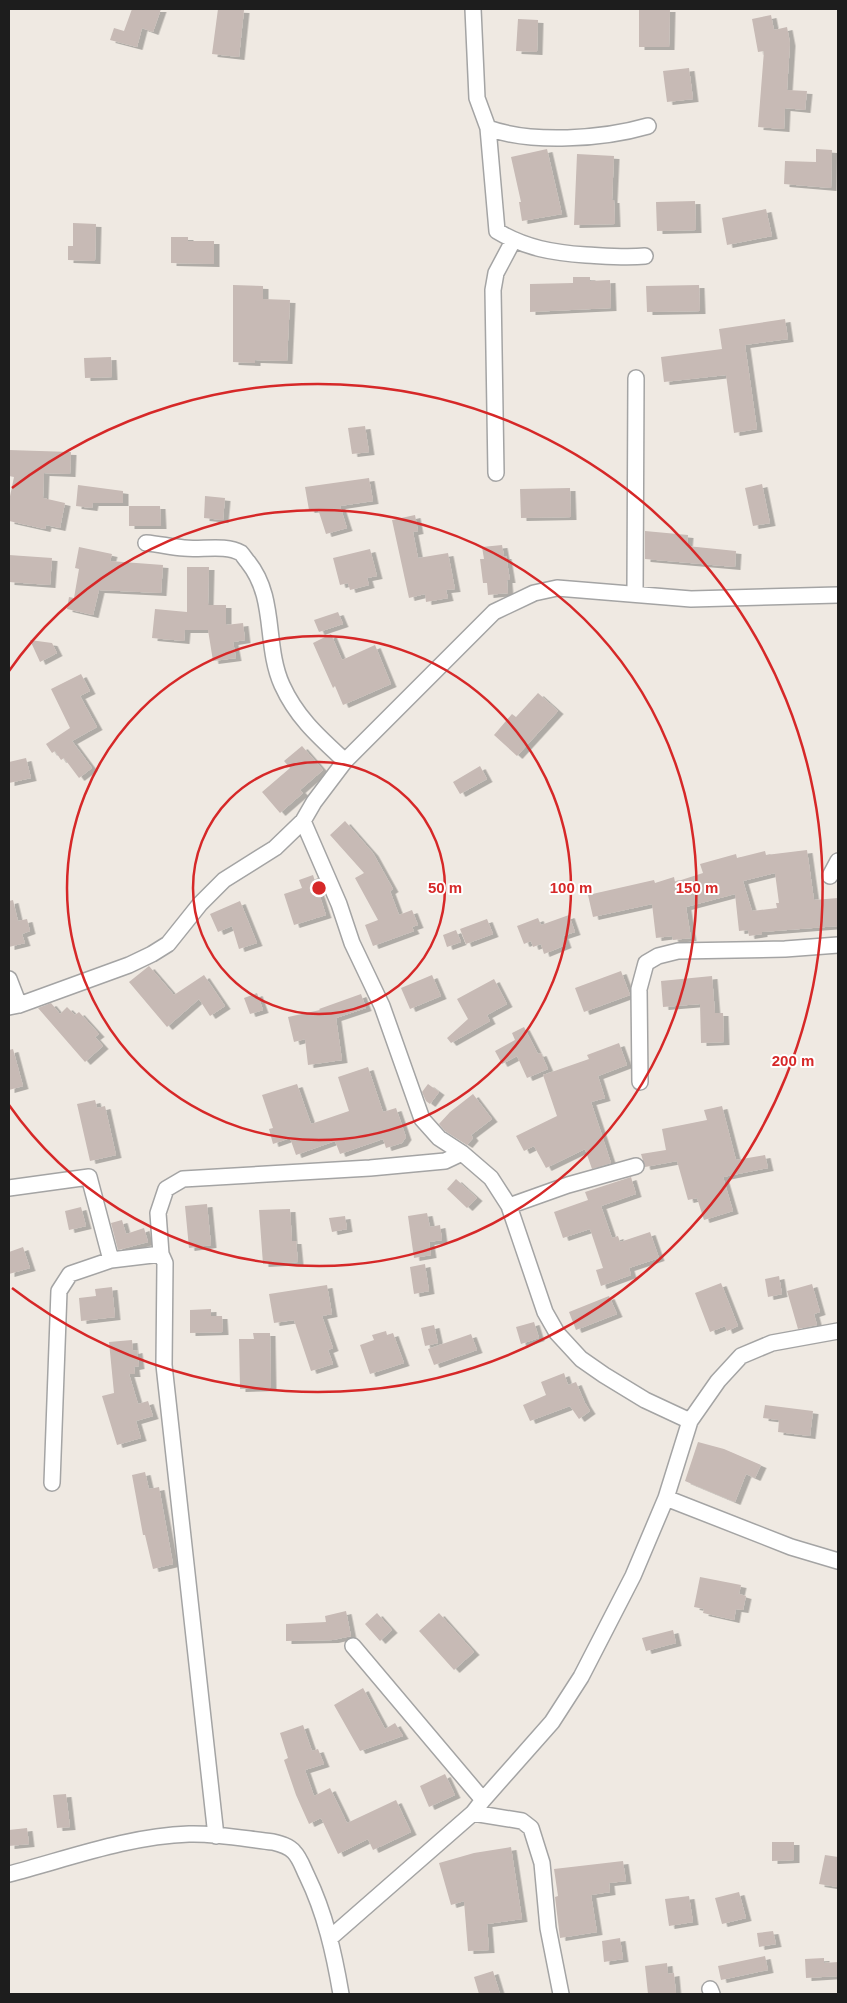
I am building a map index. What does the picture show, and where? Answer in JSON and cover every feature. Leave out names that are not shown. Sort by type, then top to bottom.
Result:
[{"type":"street","points":[[473,9],[477,98],[488,128],[496,231],[513,241],[562,254],[620,258],[645,256]]},
{"type":"street","points":[[488,128],[507,135],[576,138],[634,130],[648,126]]},
{"type":"street","points":[[496,473],[493,290],[496,273],[513,241]]},
{"type":"street","points":[[635,594],[636,378]]},
{"type":"street","points":[[146,542],[185,548],[225,549],[241,554],[252,567],[265,592],[272,653],[282,684],[296,712],[345,761]]},
{"type":"street","points":[[9,979],[14,1006],[129,965],[168,944],[200,904],[224,880],[274,848],[303,821],[314,802],[345,761],[494,612],[534,593],[557,588],[690,599],[838,595]]},
{"type":"street","points":[[303,821],[339,904],[352,943],[382,1006],[422,1119],[439,1138],[462,1153],[491,1178],[509,1206],[545,1312],[557,1333],[581,1359],[604,1375],[646,1400],[690,1421]]},
{"type":"street","points":[[830,876],[838,860]]},
{"type":"street","points":[[640,1082],[639,989],[646,963],[658,956],[678,952],[785,949],[838,945]]},
{"type":"street","points":[[216,1836],[164,1365],[165,1263],[161,1254],[158,1214],[166,1189],[183,1179],[370,1168],[445,1161],[462,1153]]},
{"type":"street","points":[[509,1206],[568,1185],[636,1166]]},
{"type":"street","points":[[9,1188],[90,1177],[111,1260]]},
{"type":"street","points":[[52,1483],[58,1291],[70,1274],[111,1260],[161,1254]]},
{"type":"street","points":[[330,1938],[473,1813],[552,1722],[581,1677],[633,1576],[666,1498],[690,1421],[718,1381],[741,1356],[772,1343],[838,1331]]},
{"type":"street","points":[[666,1498],[791,1547],[838,1561]]},
{"type":"street","points":[[352,1646],[483,1800]]},
{"type":"street","points":[[473,1813],[522,1821],[531,1828],[542,1863],[548,1928],[561,1994]]},
{"type":"street","points":[[9,1874],[141,1839],[191,1834],[273,1842],[285,1846],[294,1851],[310,1882],[330,1938],[341,1994]]},
{"type":"building","points":[[132,9],[161,9],[153,32],[142,28],[137,47],[110,40],[114,28],[124,31]]},
{"type":"building","points":[[218,9],[244,10],[239,57],[212,54]]},
{"type":"building","points":[[639,9],[670,9],[669,47],[639,47]]},
{"type":"building","points":[[771,15],[774,30],[787,27],[790,43],[787,90],[807,91],[805,110],[785,108],[784,129],[758,127],[764,51],[758,52],[752,19]]},
{"type":"building","points":[[518,19],[538,20],[537,52],[516,51]]},
{"type":"building","points":[[689,68],[693,99],[667,102],[663,71]]},
{"type":"building","points":[[547,149],[562,214],[522,221],[519,202],[521,202],[511,157]]},
{"type":"building","points":[[816,149],[832,150],[831,188],[784,184],[785,161],[816,162]]},
{"type":"building","points":[[577,154],[614,156],[612,200],[614,200],[615,224],[574,225]]},
{"type":"building","points":[[695,201],[696,230],[657,231],[656,202]]},
{"type":"building","points":[[766,209],[772,236],[727,245],[722,218]]},
{"type":"building","points":[[73,223],[96,224],[95,261],[68,260],[68,246],[73,246]]},
{"type":"building","points":[[171,237],[188,237],[188,241],[214,241],[214,264],[171,263]]},
{"type":"building","points":[[573,277],[590,277],[590,281],[610,280],[611,308],[530,312],[530,284],[573,283]]},
{"type":"building","points":[[233,285],[263,286],[263,299],[290,300],[287,361],[255,360],[255,363],[233,362]]},
{"type":"building","points":[[699,285],[700,311],[647,312],[646,286]]},
{"type":"building","points":[[785,319],[788,339],[745,345],[757,429],[734,433],[726,375],[664,382],[661,357],[722,349],[719,329]]},
{"type":"building","points":[[111,357],[112,377],[85,378],[84,358]]},
{"type":"building","points":[[365,426],[369,452],[352,454],[348,428]]},
{"type":"building","points":[[9,450],[71,452],[70,474],[44,473],[43,498],[65,503],[60,528],[46,525],[45,529],[9,521],[9,501],[14,477],[9,476]]},
{"type":"building","points":[[369,478],[373,501],[340,506],[347,528],[326,534],[318,509],[309,510],[305,487]]},
{"type":"building","points":[[762,484],[770,523],[753,526],[745,488]]},
{"type":"building","points":[[78,485],[123,491],[123,503],[93,503],[92,508],[76,506]]},
{"type":"building","points":[[570,488],[571,517],[521,518],[520,489]]},
{"type":"building","points":[[205,496],[225,498],[223,520],[204,518]]},
{"type":"building","points":[[129,506],[160,506],[161,526],[129,526]]},
{"type":"building","points":[[415,515],[418,531],[413,532],[418,558],[448,553],[455,589],[446,590],[448,598],[426,602],[425,594],[409,598],[392,520]]},
{"type":"building","points":[[645,531],[688,535],[687,546],[736,551],[735,567],[645,559]]},
{"type":"building","points":[[502,545],[510,580],[507,580],[508,593],[488,595],[487,583],[483,583],[480,559],[484,559],[482,547]]},
{"type":"building","points":[[79,547],[112,554],[110,561],[163,565],[161,593],[99,590],[93,615],[67,609],[69,597],[74,598],[79,569],[75,568]]},
{"type":"building","points":[[370,549],[377,576],[367,578],[369,585],[350,590],[348,583],[340,585],[333,558]]},
{"type":"building","points":[[9,555],[52,558],[50,585],[9,582]]},
{"type":"building","points":[[187,567],[209,567],[208,605],[226,605],[226,625],[243,623],[245,640],[233,642],[236,658],[213,661],[208,630],[185,630],[184,641],[152,638],[155,609],[187,612]]},
{"type":"building","points":[[338,612],[343,624],[319,632],[314,620]]},
{"type":"building","points":[[331,634],[342,660],[375,645],[391,684],[343,705],[335,686],[333,688],[313,643]]},
{"type":"building","points":[[30,640],[52,643],[57,653],[40,662]]},
{"type":"building","points":[[81,674],[90,691],[80,696],[97,727],[72,741],[92,768],[79,778],[64,758],[61,760],[55,751],[52,753],[46,744],[70,728],[51,689]]},
{"type":"building","points":[[538,693],[558,711],[517,756],[494,735],[512,714],[516,717]]},
{"type":"building","points":[[302,746],[323,770],[300,790],[303,793],[280,813],[262,792],[290,768],[284,761]]},
{"type":"building","points":[[26,758],[31,778],[9,783],[9,762]]},
{"type":"building","points":[[480,766],[487,779],[460,794],[453,782]]},
{"type":"building","points":[[345,821],[373,853],[393,889],[390,891],[399,915],[412,910],[418,925],[412,927],[414,931],[373,946],[365,925],[378,920],[355,878],[364,873],[330,835]]},
{"type":"building","points":[[807,850],[814,900],[838,898],[838,926],[762,932],[762,934],[749,936],[748,930],[739,931],[735,894],[686,907],[691,938],[673,940],[672,936],[656,938],[652,904],[593,917],[588,895],[654,880],[655,883],[674,877],[675,882],[703,873],[700,864],[736,854],[737,858],[765,851],[766,855]],"holes":[[[775,873],[779,903],[776,903],[777,908],[752,911],[743,881]]]},
{"type":"building","points":[[313,875],[326,915],[294,925],[284,894],[302,888],[299,880]]},
{"type":"building","points":[[13,900],[18,921],[27,919],[30,931],[22,934],[25,943],[9,947],[9,901]]},
{"type":"building","points":[[240,901],[257,943],[239,949],[232,926],[218,932],[210,914]]},
{"type":"building","points":[[569,915],[575,932],[563,936],[566,945],[544,954],[541,944],[533,947],[531,941],[524,944],[517,926],[538,918],[541,925]]},
{"type":"building","points":[[487,919],[493,934],[466,944],[460,929]]},
{"type":"building","points":[[456,930],[461,942],[447,947],[443,935]]},
{"type":"building","points":[[149,966],[174,995],[204,975],[225,1006],[210,1016],[199,999],[167,1027],[129,982]]},
{"type":"building","points":[[621,971],[630,995],[584,1012],[575,988]]},
{"type":"building","points":[[432,975],[441,996],[410,1009],[401,988]]},
{"type":"building","points":[[712,976],[715,1013],[723,1013],[724,1042],[701,1043],[700,1004],[663,1007],[661,981]]},
{"type":"building","points":[[494,979],[507,1004],[487,1015],[490,1021],[451,1043],[447,1038],[468,1019],[457,999]]},
{"type":"building","points":[[257,993],[263,1010],[250,1014],[244,998]]},
{"type":"building","points":[[361,994],[366,1008],[336,1018],[342,1060],[308,1065],[305,1039],[294,1042],[288,1017],[320,1010]]},
{"type":"building","points":[[51,1003],[60,1014],[67,1007],[75,1015],[79,1012],[99,1034],[95,1037],[103,1046],[85,1062],[38,1008]]},
{"type":"building","points":[[524,1027],[538,1054],[541,1053],[548,1069],[527,1078],[517,1056],[502,1064],[495,1051],[515,1040],[512,1033]]},
{"type":"building","points":[[619,1043],[627,1065],[598,1076],[605,1098],[591,1102],[611,1163],[592,1169],[585,1149],[546,1168],[534,1146],[524,1151],[516,1136],[557,1116],[543,1075],[589,1059],[587,1055]]},
{"type":"building","points":[[13,1049],[23,1086],[9,1090],[9,1050]]},
{"type":"building","points":[[368,1067],[383,1112],[396,1108],[406,1137],[402,1143],[386,1148],[383,1139],[340,1154],[335,1141],[296,1155],[290,1138],[273,1144],[269,1129],[273,1128],[262,1095],[297,1084],[311,1124],[349,1111],[338,1077]]},
{"type":"building","points":[[428,1084],[439,1092],[430,1104],[426,1101],[422,1092]]},
{"type":"building","points":[[473,1094],[492,1119],[471,1135],[473,1138],[467,1145],[445,1131],[439,1124],[450,1112]]},
{"type":"building","points":[[95,1100],[97,1108],[105,1106],[116,1155],[90,1161],[77,1104]]},
{"type":"building","points":[[722,1106],[736,1160],[765,1155],[768,1168],[723,1177],[733,1211],[704,1220],[697,1198],[688,1200],[677,1161],[645,1167],[641,1154],[666,1150],[662,1129],[707,1120],[704,1110]]},
{"type":"building","points":[[631,1177],[636,1194],[601,1206],[612,1238],[618,1236],[620,1242],[650,1232],[659,1258],[629,1268],[631,1275],[601,1286],[596,1270],[603,1268],[590,1229],[563,1238],[554,1212],[588,1200],[585,1192]]},
{"type":"building","points":[[456,1179],[477,1198],[467,1208],[447,1189]]},
{"type":"building","points":[[207,1204],[211,1245],[189,1248],[185,1206]]},
{"type":"building","points":[[81,1207],[86,1226],[69,1230],[65,1211]]},
{"type":"building","points":[[290,1209],[292,1241],[296,1241],[298,1262],[263,1264],[259,1210]]},
{"type":"building","points":[[427,1213],[430,1227],[440,1225],[442,1240],[429,1242],[431,1255],[414,1258],[408,1216]]},
{"type":"building","points":[[345,1216],[347,1229],[332,1232],[329,1218]]},
{"type":"building","points":[[122,1220],[126,1234],[144,1228],[148,1242],[118,1250],[111,1223]]},
{"type":"building","points":[[23,1247],[30,1268],[9,1274],[9,1252]]},
{"type":"building","points":[[425,1264],[429,1291],[414,1294],[410,1267]]},
{"type":"building","points":[[779,1276],[782,1294],[768,1297],[765,1279]]},
{"type":"building","points":[[721,1283],[738,1326],[727,1331],[725,1326],[710,1332],[695,1293]]},
{"type":"building","points":[[812,1284],[820,1312],[814,1314],[817,1325],[798,1329],[787,1291]]},
{"type":"building","points":[[327,1285],[332,1314],[322,1316],[333,1348],[328,1350],[333,1364],[311,1371],[294,1320],[274,1323],[269,1294]]},
{"type":"building","points":[[112,1287],[115,1317],[81,1321],[79,1298],[96,1296],[95,1289]]},
{"type":"building","points":[[609,1296],[617,1314],[576,1330],[569,1312]]},
{"type":"building","points":[[211,1309],[211,1316],[222,1316],[223,1332],[190,1333],[190,1310]]},
{"type":"building","points":[[534,1322],[539,1338],[521,1344],[516,1327]]},
{"type":"building","points":[[434,1325],[438,1343],[425,1346],[421,1328]]},
{"type":"building","points":[[386,1331],[387,1335],[393,1333],[404,1363],[370,1374],[360,1345],[374,1340],[372,1335]]},
{"type":"building","points":[[253,1333],[270,1333],[271,1388],[240,1389],[239,1339],[254,1339]]},
{"type":"building","points":[[471,1334],[477,1350],[434,1365],[428,1349]]},
{"type":"building","points":[[132,1340],[133,1351],[137,1350],[139,1366],[134,1367],[135,1374],[129,1374],[138,1404],[148,1401],[153,1416],[136,1421],[141,1438],[117,1445],[102,1396],[114,1393],[109,1342]]},
{"type":"building","points":[[564,1373],[568,1385],[576,1382],[590,1411],[579,1419],[570,1406],[530,1421],[523,1405],[546,1395],[541,1382]]},
{"type":"building","points":[[765,1405],[813,1411],[810,1436],[778,1432],[779,1420],[763,1418]]},
{"type":"building","points":[[698,1442],[724,1449],[761,1465],[755,1478],[746,1474],[735,1502],[685,1481]]},
{"type":"building","points":[[145,1472],[149,1489],[159,1487],[173,1564],[153,1569],[145,1535],[143,1535],[132,1475]]},
{"type":"building","points":[[700,1577],[741,1585],[739,1594],[746,1596],[743,1610],[736,1609],[734,1620],[703,1613],[704,1609],[694,1607]]},
{"type":"building","points":[[346,1611],[351,1636],[333,1640],[286,1641],[286,1624],[326,1622],[325,1616]]},
{"type":"building","points":[[377,1613],[392,1630],[380,1641],[365,1624]]},
{"type":"building","points":[[439,1613],[474,1652],[454,1670],[419,1631]]},
{"type":"building","points":[[673,1630],[676,1643],[646,1651],[642,1638]]},
{"type":"building","points":[[363,1688],[385,1729],[395,1723],[403,1736],[360,1751],[334,1705]]},
{"type":"building","points":[[303,1725],[312,1751],[318,1749],[324,1764],[305,1770],[314,1796],[330,1788],[347,1823],[396,1800],[411,1832],[373,1850],[368,1839],[338,1854],[321,1818],[309,1824],[296,1795],[284,1760],[288,1758],[280,1733]]},
{"type":"building","points":[[445,1774],[455,1795],[429,1807],[420,1786]]},
{"type":"building","points":[[66,1794],[70,1827],[57,1828],[53,1795]]},
{"type":"building","points":[[27,1828],[29,1844],[9,1846],[9,1830]]},
{"type":"building","points":[[772,1842],[794,1842],[794,1860],[772,1861]]},
{"type":"building","points":[[511,1847],[522,1919],[487,1924],[489,1950],[468,1951],[464,1901],[451,1905],[439,1863],[474,1853]]},
{"type":"building","points":[[825,1855],[838,1857],[838,1887],[819,1884]]},
{"type":"building","points":[[623,1861],[626,1881],[609,1883],[610,1892],[591,1895],[597,1932],[560,1938],[555,1897],[558,1896],[554,1869]]},
{"type":"building","points":[[739,1892],[746,1918],[722,1924],[715,1898]]},
{"type":"building","points":[[689,1896],[693,1922],[669,1926],[665,1899]]},
{"type":"building","points":[[773,1931],[776,1944],[759,1947],[757,1933]]},
{"type":"building","points":[[620,1938],[623,1959],[604,1962],[602,1941]]},
{"type":"building","points":[[765,1956],[768,1970],[721,1980],[718,1966]]},
{"type":"building","points":[[824,1958],[824,1963],[838,1962],[838,1976],[806,1978],[805,1959]]},
{"type":"building","points":[[667,1963],[668,1974],[674,1973],[676,1994],[648,1994],[645,1966]]},
{"type":"building","points":[[493,1971],[500,1994],[479,1994],[474,1977]]}]
